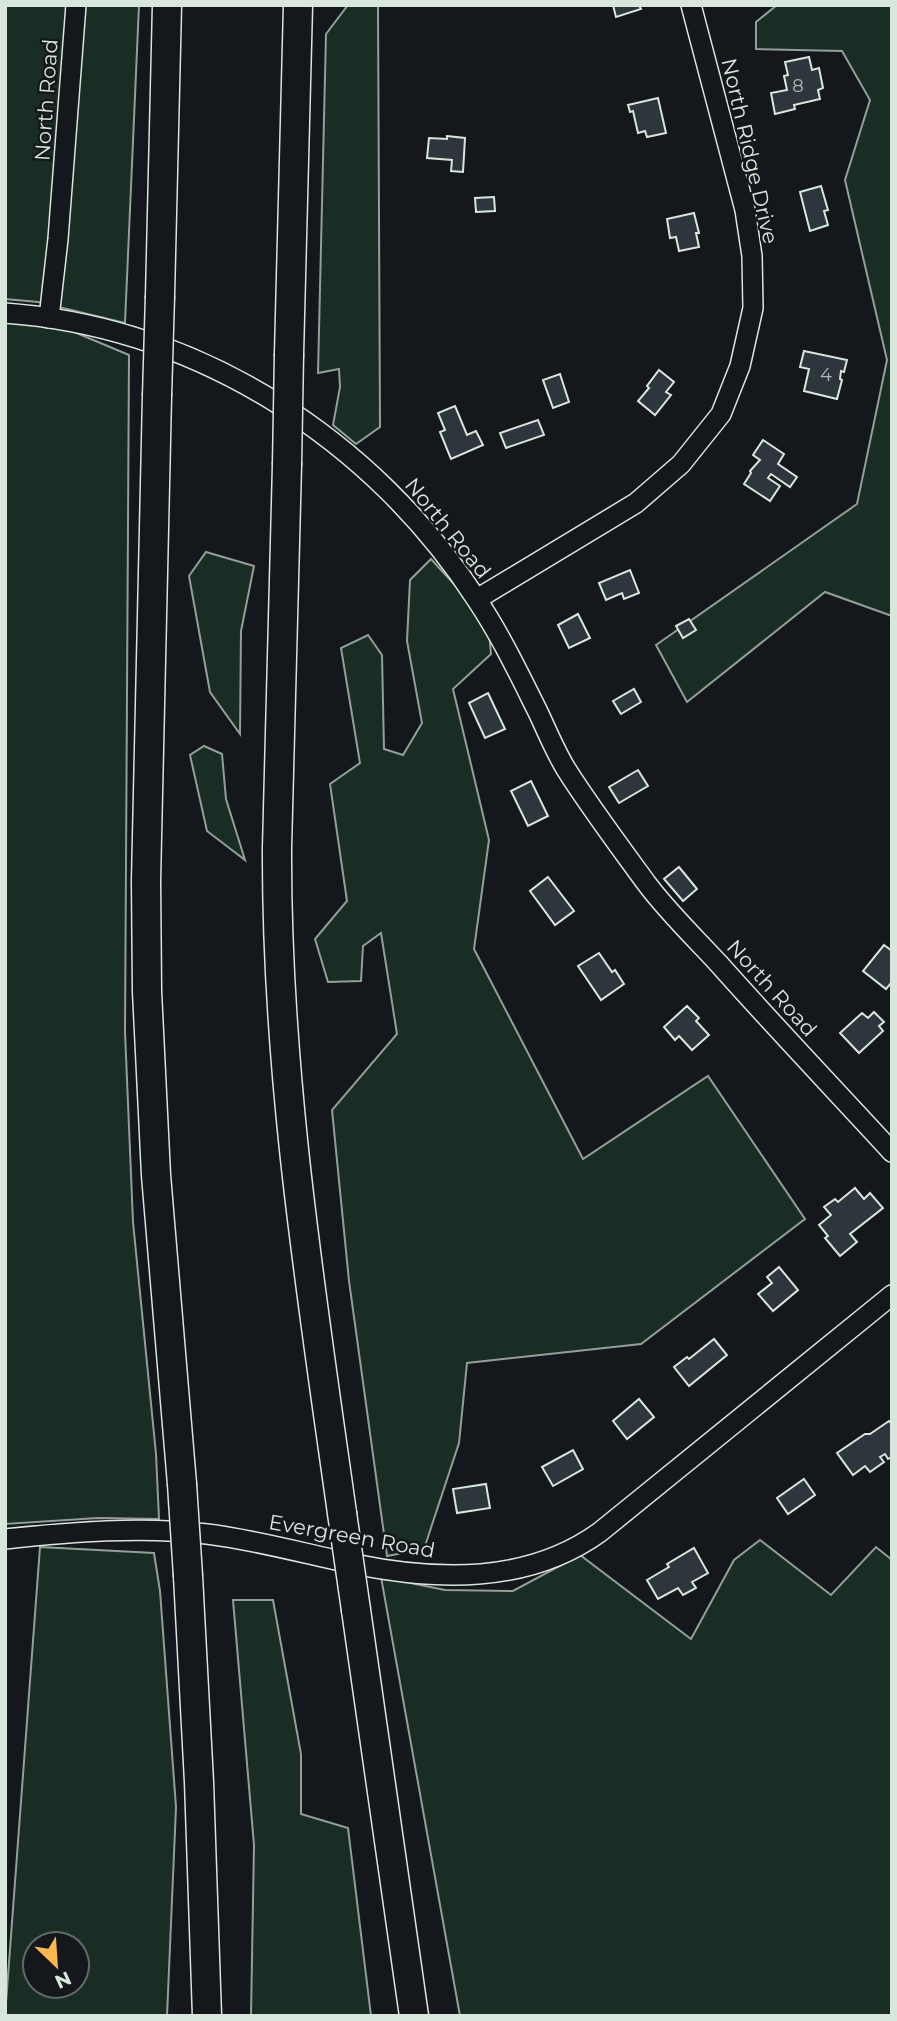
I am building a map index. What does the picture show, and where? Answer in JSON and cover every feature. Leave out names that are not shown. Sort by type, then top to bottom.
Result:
[{"type":"highway","points":[[167,5],[146,881],[147,978],[157,1189],[188,1576],[199,1782],[207,2016]]},
{"type":"highway","points":[[298,5],[277,861],[281,1006],[298,1196],[414,2016]]},
{"type":"highway","points":[[196,2016],[206,1968]]},
{"type":"street","name":"North Road","points":[[76,5],[58,239],[49,318],[118,332],[180,353],[246,384],[344,450],[383,485],[428,533],[477,599],[514,664],[566,768],[649,887],[892,1152]]},
{"type":"street","name":"North Ridge Drive","points":[[477,599],[636,503],[681,464],[721,414],[740,366],[753,308],[752,256],[745,210],[691,5]]},
{"type":"street","points":[[5,313],[49,318]]},
{"type":"street","name":"Evergreen Road","points":[[5,1539],[99,1531],[166,1531],[228,1537],[352,1564],[429,1574],[478,1574],[535,1565],[566,1553],[600,1532],[892,1295]]},
{"type":"green space","points":[[5,5],[139,5],[125,323],[38,302],[5,299]]},
{"type":"green space","points":[[348,5],[378,7],[380,427],[356,444],[333,425],[340,387],[339,369],[318,373],[326,34]]},
{"type":"green space","points":[[777,5],[892,5],[892,616],[825,592],[687,702],[656,645],[857,504],[887,360],[845,180],[870,100],[842,51],[756,49],[756,22]]},
{"type":"green space","points":[[5,322],[60,326],[129,355],[125,1032],[133,1222],[156,1454],[159,1519],[98,1518],[5,1524]]},
{"type":"green space","points":[[206,552],[254,566],[241,631],[240,734],[210,692],[189,576]]},
{"type":"green space","points":[[431,559],[488,621],[491,654],[453,689],[489,840],[474,949],[583,1159],[708,1076],[805,1219],[641,1344],[467,1363],[459,1443],[424,1549],[387,1556],[349,1281],[332,1110],[397,1034],[381,933],[363,946],[361,981],[328,982],[315,939],[347,901],[330,784],[360,763],[341,648],[368,635],[382,655],[384,749],[403,755],[422,723],[407,641],[410,580]]},
{"type":"green space","points":[[204,746],[222,754],[226,799],[245,860],[207,831],[190,755]]},
{"type":"green space","points":[[760,1540],[831,1595],[876,1547],[892,1560],[892,2016],[460,2016],[381,1577],[445,1590],[513,1591],[580,1555],[691,1639],[734,1560]]},
{"type":"green space","points":[[40,1547],[154,1553],[160,1591],[176,1807],[167,2016],[5,2016]]},
{"type":"green space","points":[[233,1600],[273,1600],[301,1754],[301,1814],[348,1828],[371,2016],[251,2016],[254,1845]]},
{"type":"building","points":[[613,5],[639,5],[641,9],[616,17]]},
{"type":"building","points":[[809,57],[812,70],[819,68],[823,88],[818,90],[820,99],[794,105],[795,109],[775,114],[771,93],[787,90],[785,62]]},
{"type":"building","points":[[658,98],[666,133],[647,137],[645,131],[638,133],[633,111],[630,112],[628,105]]},
{"type":"building","points":[[447,136],[465,138],[463,172],[451,171],[452,160],[427,158],[429,138],[447,139]]},
{"type":"building","points":[[821,186],[828,210],[824,211],[828,225],[810,231],[800,192]]},
{"type":"building","points":[[494,197],[495,211],[476,212],[475,198]]},
{"type":"building","points":[[694,213],[699,247],[679,251],[676,237],[670,238],[667,219]]},
{"type":"building","points":[[804,351],[847,360],[844,372],[841,371],[842,380],[837,399],[804,391],[809,369],[800,367]]},
{"type":"building","points":[[659,370],[674,382],[666,392],[671,395],[655,415],[638,401]]},
{"type":"building","points":[[560,374],[569,402],[553,408],[543,380]]},
{"type":"building","points":[[455,406],[467,435],[476,431],[483,445],[451,459],[440,432],[445,430],[438,413]]},
{"type":"building","points":[[538,420],[544,435],[506,448],[500,433]]},
{"type":"building","points":[[763,440],[784,454],[778,464],[797,477],[790,487],[771,474],[768,478],[780,486],[770,501],[744,484],[750,471],[760,460],[753,455]]},
{"type":"building","points":[[630,570],[639,593],[624,599],[622,593],[606,600],[599,583]]},
{"type":"building","points":[[578,614],[590,638],[569,648],[558,625]]},
{"type":"building","points":[[689,619],[696,630],[683,638],[676,626]]},
{"type":"building","points":[[634,689],[641,702],[621,714],[613,701]]},
{"type":"building","points":[[488,693],[505,729],[485,738],[469,703]]},
{"type":"building","points":[[638,770],[648,786],[619,803],[609,787]]},
{"type":"building","points":[[531,781],[548,816],[528,826],[511,791]]},
{"type":"building","points":[[679,867],[697,889],[683,901],[664,879]]},
{"type":"building","points":[[548,877],[574,911],[555,925],[530,891]]},
{"type":"building","points":[[884,945],[892,951],[892,982],[886,989],[863,971]]},
{"type":"building","points":[[599,953],[624,984],[601,1000],[578,966]]},
{"type":"building","points":[[687,1006],[699,1018],[696,1021],[709,1035],[692,1050],[679,1036],[675,1040],[664,1027]]},
{"type":"building","points":[[874,1012],[884,1022],[879,1026],[883,1031],[859,1053],[840,1033],[862,1013],[868,1018]]},
{"type":"building","points":[[855,1188],[864,1199],[870,1193],[883,1208],[850,1234],[857,1242],[840,1256],[825,1238],[828,1236],[819,1225],[831,1215],[824,1207],[835,1199],[838,1202]]},
{"type":"building","points":[[779,1267],[798,1290],[773,1311],[758,1294],[772,1283],[767,1277]]},
{"type":"building","points":[[714,1339],[727,1355],[689,1386],[674,1367]]},
{"type":"building","points":[[639,1399],[654,1417],[627,1439],[613,1421]]},
{"type":"building","points":[[889,1421],[892,1424],[892,1457],[888,1459],[885,1454],[880,1457],[884,1462],[870,1472],[865,1466],[853,1475],[837,1453]]},
{"type":"building","points":[[573,1450],[583,1469],[553,1486],[542,1467]]},
{"type":"building","points":[[804,1479],[815,1495],[788,1514],[777,1498]]},
{"type":"building","points":[[486,1484],[490,1508],[457,1513],[453,1489]]},
{"type":"building","points":[[694,1548],[708,1573],[692,1582],[696,1588],[683,1595],[678,1588],[658,1599],[647,1580]]}]
